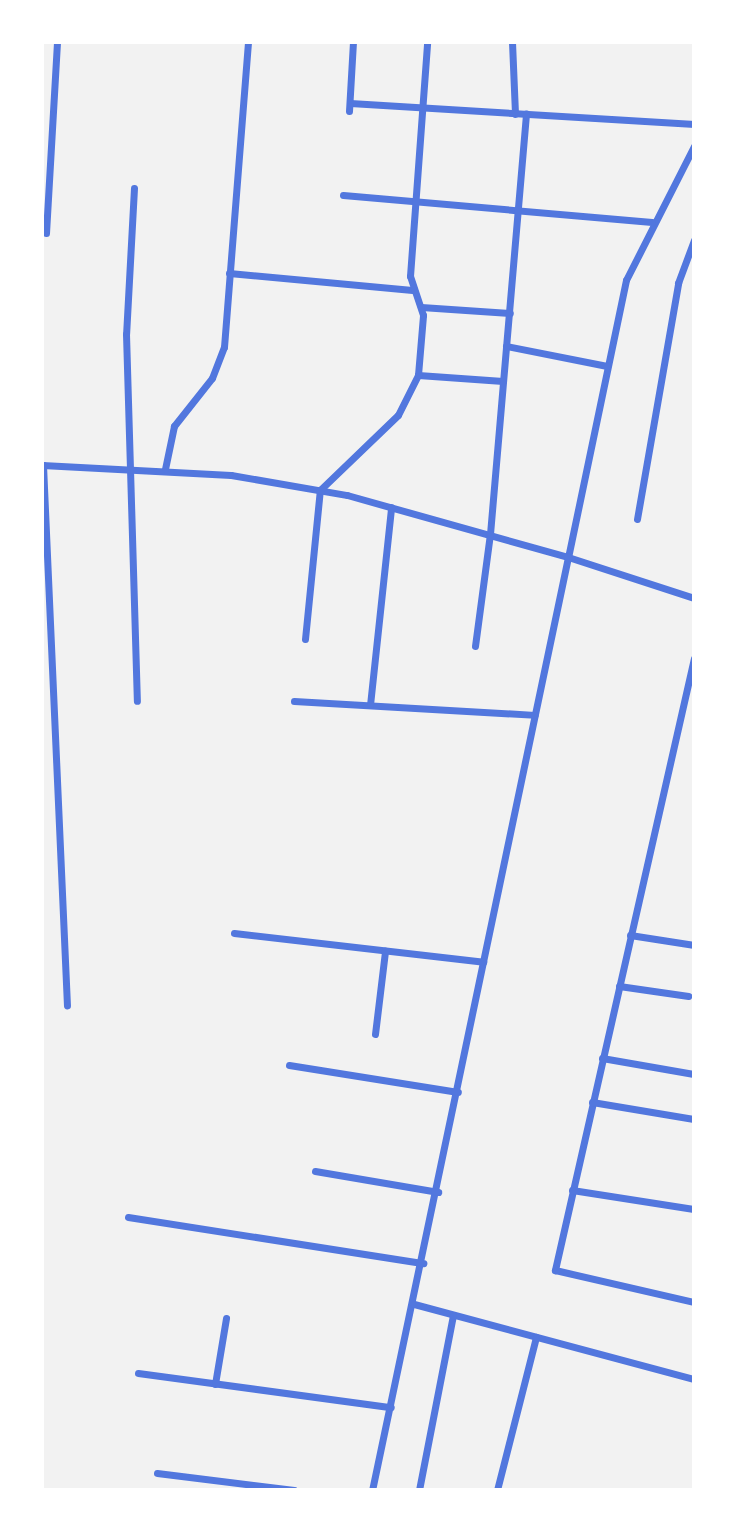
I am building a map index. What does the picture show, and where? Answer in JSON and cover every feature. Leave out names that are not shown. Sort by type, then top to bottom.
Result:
[{"type":"street","points":[[46,233],[57,42]]},
{"type":"street","points":[[164,469],[174,426],[219,364],[248,42]]},
{"type":"street","points":[[353,42],[350,107],[422,108],[694,124]]},
{"type":"street","points":[[305,639],[320,490],[398,415],[418,374],[421,307],[412,290],[415,202],[427,42]]},
{"type":"street","points":[[512,42],[515,114]]},
{"type":"street","points":[[475,646],[490,534],[520,211],[526,114]]},
{"type":"street","points":[[372,1490],[438,1192],[483,962],[626,280],[652,222],[694,146]]},
{"type":"street","points":[[134,188],[126,334],[137,701]]},
{"type":"street","points":[[344,195],[652,222]]},
{"type":"street","points":[[637,519],[678,283],[694,240]]},
{"type":"street","points":[[229,273],[412,290]]},
{"type":"street","points":[[421,307],[510,313]]},
{"type":"street","points":[[506,346],[607,366]]},
{"type":"street","points":[[418,374],[503,382]]},
{"type":"street","points":[[67,1005],[43,465],[164,469],[320,490],[490,534],[694,598]]},
{"type":"street","points":[[370,705],[391,507]]},
{"type":"street","points":[[694,658],[555,1267],[559,1274],[694,1302]]},
{"type":"street","points":[[294,701],[535,715]]},
{"type":"street","points":[[234,933],[483,962]]},
{"type":"street","points":[[630,935],[694,946]]},
{"type":"street","points":[[375,1034],[385,951]]},
{"type":"street","points":[[619,986],[688,996]]},
{"type":"street","points":[[602,1058],[694,1074]]},
{"type":"street","points":[[289,1065],[458,1092]]},
{"type":"street","points":[[592,1102],[694,1119]]},
{"type":"street","points":[[315,1171],[438,1192]]},
{"type":"street","points":[[572,1190],[694,1209]]},
{"type":"street","points":[[128,1217],[423,1262]]},
{"type":"street","points":[[414,1304],[694,1379]]},
{"type":"street","points":[[419,1490],[453,1315]]},
{"type":"street","points":[[215,1384],[226,1318]]},
{"type":"street","points":[[498,1490],[536,1337]]},
{"type":"street","points":[[138,1373],[391,1407]]},
{"type":"street","points":[[157,1473],[293,1490]]}]
